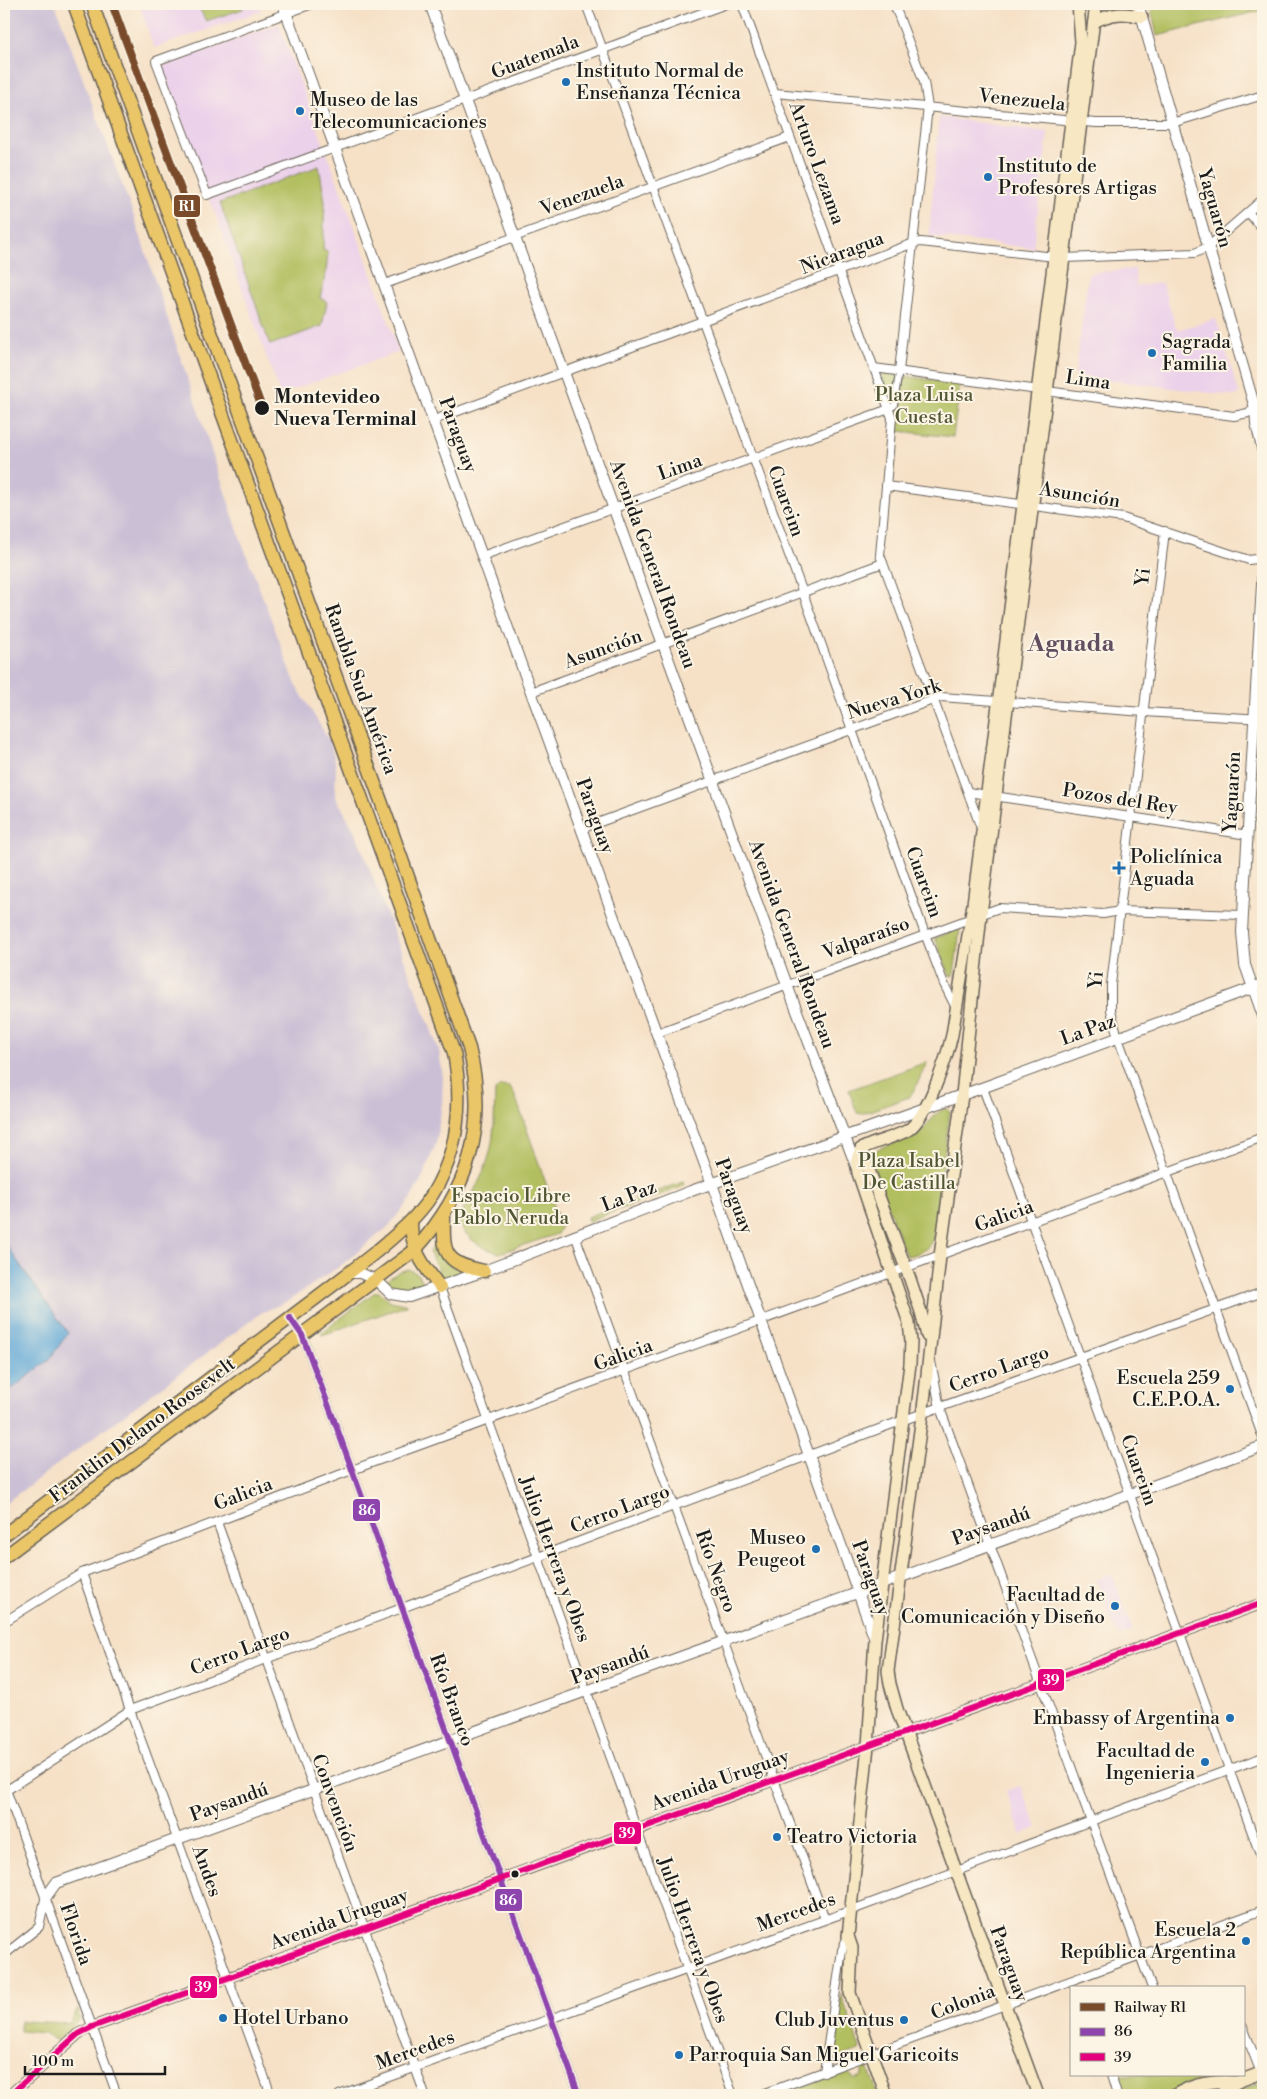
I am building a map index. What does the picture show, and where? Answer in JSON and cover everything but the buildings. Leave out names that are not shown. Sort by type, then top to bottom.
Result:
[{"type":"main road","name":"Rambla Sud América","points":[[74,4],[454,1053],[458,1079],[458,1114],[452,1151],[433,1193],[411,1223],[351,1273],[290,1318]]},
{"type":"main road","name":"Rambla Sud América","points":[[92,4],[382,801],[469,1048],[475,1072],[478,1110],[471,1156],[461,1183],[444,1214],[415,1250],[302,1334]]},
{"type":"main road","points":[[1076,122],[1081,42],[1078,4]]},
{"type":"main road","points":[[856,1166],[857,1155],[861,1149],[909,1129],[925,1107],[947,1055],[957,1010],[976,916],[1076,122],[1096,4]]},
{"type":"main road","points":[[1094,22],[1112,14],[1130,14],[1142,18]]},
{"type":"main road","points":[[976,916],[983,832],[992,796]]},
{"type":"main road","name":"Paraguay","points":[[976,916],[962,1095],[888,1671],[892,1694],[1038,2095]]},
{"type":"main road","points":[[861,1149],[921,1312],[929,1348]]},
{"type":"main road","name":"Avenida General Rondeau","points":[[848,1936],[868,1746],[875,1640],[903,1420],[911,1341],[909,1323],[894,1273],[856,1166]]},
{"type":"main road","points":[[444,1214],[443,1239],[449,1256],[456,1262],[484,1271]]},
{"type":"main road","points":[[411,1223],[411,1238],[415,1250],[440,1287]]},
{"type":"main road","name":"Franklin Delano Roosevelt","points":[[4,1535],[290,1318]]},
{"type":"main road","name":"Franklin Delano Roosevelt","points":[[4,1556],[302,1334]]},
{"type":"main road","points":[[848,1936],[852,1948],[850,1993],[886,2095]]},
{"type":"main road","points":[[1219,2095],[1237,2082],[1262,2074]]},
{"type":"main road","points":[[1176,2095],[1192,2086],[1206,2082],[1222,2080],[1237,2082]]},
{"type":"street","points":[[285,8],[312,4]]},
{"type":"street","name":"Avenida General Rondeau","points":[[430,4],[787,985],[856,1166]]},
{"type":"street","name":"Cuareim","points":[[586,4],[803,593],[925,934],[944,984],[957,1010]]},
{"type":"street","name":"Guatemala","points":[[285,8],[156,62],[207,195],[726,4]]},
{"type":"street","name":"Arturo Lezama","points":[[742,4],[892,418],[886,486]]},
{"type":"street","points":[[889,409],[894,406],[899,371],[928,107],[924,82],[894,4]]},
{"type":"street","name":"Yaguarón","points":[[1138,4],[1255,408],[1256,424],[1263,452]]},
{"type":"street","name":"Yaguarón","points":[[1142,18],[1144,4]]},
{"type":"street","name":"Paraguay","points":[[285,8],[531,692],[712,1183],[875,1640]]},
{"type":"street","name":"Venezuela","points":[[775,93],[1076,122],[1172,123],[1263,95]]},
{"type":"street","name":"Venezuela","points":[[385,284],[790,137]]},
{"type":"street","name":"Nicaragua","points":[[434,420],[914,243],[921,242],[1059,257],[1195,253],[1208,246],[1263,199]]},
{"type":"street","points":[[1248,212],[1263,230]]},
{"type":"street","name":"Lima","points":[[874,368],[1234,416],[1248,413],[1263,401]]},
{"type":"street","name":"Yaguarón","points":[[1255,408],[1263,422]]},
{"type":"street","name":"Lima","points":[[482,556],[889,409]]},
{"type":"street","points":[[886,486],[880,543],[883,564],[983,832]]},
{"type":"street","name":"Asunción","points":[[886,486],[1123,518],[1249,560],[1263,558]]},
{"type":"street","name":"Yi","points":[[1165,531],[1110,1000],[1118,1038],[1263,1438]]},
{"type":"street","name":"Asunción","points":[[531,692],[883,564]]},
{"type":"street","name":"Yaguarón","points":[[1263,567],[1259,719],[1248,835],[1242,949],[1245,965],[1258,986],[1263,1016]]},
{"type":"street","name":"Nueva York","points":[[581,829],[852,729],[947,697],[1259,719]]},
{"type":"street","name":"Pozos del Rey","points":[[968,792],[1248,835]]},
{"type":"street","name":"Valparaíso","points":[[657,1033],[925,934],[1005,907],[1103,914],[1120,911],[1243,916]]},
{"type":"street","name":"La Paz","points":[[351,1273],[360,1273],[376,1280],[392,1294],[409,1297],[484,1271],[712,1183],[983,1088],[1258,986]]},
{"type":"street","name":"Cuareim","points":[[983,1088],[1263,1863]]},
{"type":"street","name":"Avenida General Rondeau","points":[[845,1136],[861,1149]]},
{"type":"street","name":"Galicia","points":[[4,1622],[82,1573],[352,1470],[625,1372],[1263,1137]]},
{"type":"street","name":"Río Negro","points":[[575,1235],[825,1919]]},
{"type":"street","name":"Julio Herrera y Obes","points":[[440,1287],[733,2095]]},
{"type":"street","name":"Cerro Largo","points":[[4,1788],[130,1710],[903,1420],[1263,1292]]},
{"type":"street","name":"Río Branco","points":[[290,1318],[302,1334],[579,2095]]},
{"type":"street","points":[[929,1348],[940,1408],[1151,1986]]},
{"type":"street","name":"Paysandú","points":[[46,1897],[56,1884],[1263,1446]]},
{"type":"street","name":"Convención","points":[[217,1522],[313,1791],[425,2095]]},
{"type":"street","name":"Andes","points":[[82,1573],[130,1710],[271,2095]]},
{"type":"street","name":"Avenida Uruguay","points":[[10,2095],[78,2034],[92,2026],[1263,1603]]},
{"type":"street","name":"Mercedes","points":[[339,2095],[852,1910],[1263,1757]]},
{"type":"street","name":"Florida","points":[[4,1788],[46,1897],[117,2095]]},
{"type":"street","points":[[4,1955],[39,1927],[46,1897]]},
{"type":"street","name":"Colonia","points":[[760,2095],[1263,1910]]},
{"type":"street","points":[[824,2072],[842,1950],[848,1936]]},
{"type":"street","points":[[1244,2029],[1262,2074]]},
{"type":"street","points":[[1111,2076],[1117,2095]]},
{"type":"shaded area","points":[[4,4],[55,4],[133,214],[241,540],[296,685],[330,742],[336,765],[335,795],[357,836],[439,1050],[443,1078],[442,1104],[436,1144],[423,1176],[411,1198],[389,1226],[340,1266],[288,1301],[261,1313],[4,1504],[4,1395],[49,1360],[68,1333],[4,1242]]},
{"type":"shaded area","points":[[139,4],[258,4],[261,11],[154,48]]},
{"type":"shaded area","points":[[279,24],[399,352],[280,394],[162,66]]},
{"type":"shaded area","name":"Instituto de Profesores Artigas","points":[[939,117],[1048,132],[1033,248],[929,236]]},
{"type":"shaded area","name":"Sagrada Familia","points":[[1135,269],[1136,286],[1162,283],[1177,330],[1216,319],[1239,393],[1236,396],[1075,376],[1088,276],[1091,273]]},
{"type":"shaded area","name":"Facultad de Comunicación y Diseño","points":[[1112,1574],[1133,1631],[1118,1637],[1096,1580]]},
{"type":"shaded area","points":[[1021,1786],[1037,1828],[1021,1834],[1006,1791]]},
{"type":"green space","points":[[197,4],[240,4],[243,9],[206,21]]},
{"type":"green space","points":[[1103,4],[1131,4],[1132,10],[1102,13]]},
{"type":"green space","points":[[1150,4],[1263,4],[1263,10],[1157,36]]},
{"type":"green space","points":[[319,166],[325,201],[323,250],[328,252],[326,273],[320,298],[327,302],[322,326],[270,345],[220,203]]},
{"type":"green space","name":"Plaza Luisa Cuesta","points":[[884,373],[960,384],[953,437],[898,431],[899,423],[882,376]]},
{"type":"green space","points":[[960,929],[954,975],[950,976],[935,938]]},
{"type":"green space","points":[[927,1062],[915,1089],[909,1097],[861,1114],[857,1113],[849,1090]]},
{"type":"green space","name":"Espacio Libre Pablo Neruda","points":[[500,1086],[509,1087],[514,1093],[561,1226],[557,1234],[500,1253],[486,1249],[468,1236],[460,1225],[458,1218],[475,1188],[489,1157],[494,1129],[495,1091]]},
{"type":"green space","name":"Plaza Isabel De Castilla","points":[[946,1108],[950,1112],[933,1239],[922,1251],[906,1256],[870,1154],[917,1134],[938,1113]]},
{"type":"green space","points":[[683,1182],[684,1186],[588,1221],[587,1217]]},
{"type":"green space","points":[[438,1239],[441,1252],[446,1261],[466,1272],[446,1280],[443,1279],[429,1252]]},
{"type":"green space","points":[[408,1269],[418,1274],[425,1286],[404,1291],[389,1286],[386,1281],[398,1272]]},
{"type":"green space","points":[[375,1292],[379,1292],[391,1301],[408,1305],[322,1335],[321,1333]]},
{"type":"green space","points":[[841,1994],[860,2048],[859,2051],[836,2058]]},
{"type":"green space","points":[[78,2009],[79,2020],[57,2041],[44,2033],[20,2031],[20,2021],[70,2023]]},
{"type":"green space","points":[[865,2067],[868,2067],[878,2095],[781,2095],[843,2073],[848,2073],[855,2079],[862,2076],[862,2071]]},
{"type":"green space","points":[[1115,2076],[1218,2076],[1179,2087],[1165,2095],[1122,2095]]},
{"type":"green space","points":[[1263,2082],[1263,2095],[1230,2095],[1233,2094]]},
{"type":"water","points":[[4,1242],[68,1333],[49,1360],[4,1395]]},
{"type":"rail line","name":"R1","points":[[112,4],[262,408]]},
{"type":"transit line","name":"86","points":[[290,1318],[302,1335],[334,1420],[579,2095]]},
{"type":"transit line","name":"39","points":[[10,2095],[78,2034],[92,2027],[1263,1603]]},
{"type":"place","name":"Instituto Normal de Enseñanza Técnica","points":[[566,82]]},
{"type":"place","name":"Museo de las Telecomunicaciones","points":[[300,111]]},
{"type":"place","name":"Instituto de Profesores Artigas","points":[[988,177]]},
{"type":"place","name":"Sagrada Familia","points":[[1152,353]]},
{"type":"place","name":"Montevideo Nueva Terminal","points":[[262,408]]},
{"type":"place","name":"Policlínica Aguada","points":[[1119,868]]},
{"type":"place","name":"Escuela 259 C.E.P.O.A.","points":[[1230,1389]]},
{"type":"place","name":"Museo Peugeot","points":[[816,1549]]},
{"type":"place","name":"Facultad de Comunicación y Diseño","points":[[1115,1606]]},
{"type":"place","name":"Embassy of Argentina","points":[[1230,1718]]},
{"type":"place","name":"Facultad de Ingenieria","points":[[1205,1762]]},
{"type":"place","name":"Teatro Victoria","points":[[777,1837]]},
{"type":"place","name":"Escuela 2 República Argentina","points":[[1246,1941]]},
{"type":"place","name":"Hotel Urbano","points":[[223,2018]]},
{"type":"place","name":"Club Juventus","points":[[904,2020]]},
{"type":"place","name":"Parroquia San Miguel Garicoits","points":[[679,2055]]},
{"type":"district","name":"Aguada","points":[[1071,644]]}]
